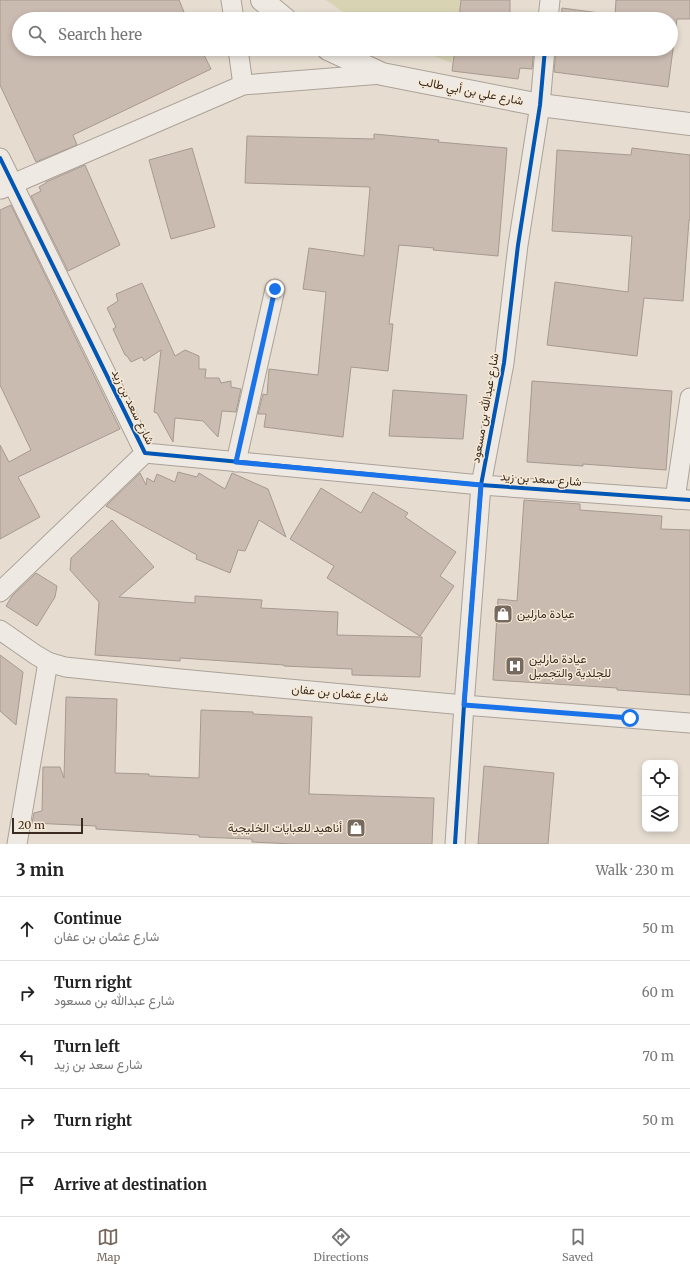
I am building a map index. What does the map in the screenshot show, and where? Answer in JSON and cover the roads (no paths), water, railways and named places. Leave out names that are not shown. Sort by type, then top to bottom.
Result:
[{"type":"street","points":[[231,0],[233,12]]},
{"type":"street","points":[[262,0],[277,12]]},
{"type":"street","points":[[549,12],[550,0]]},
{"type":"street","points":[[239,56],[243,85]]},
{"type":"street","name":"شارع علي بن أبي طالب","points":[[343,56],[382,74],[540,104],[690,124]]},
{"type":"street","name":"شارع عبدالله بن مسعود","points":[[455,844],[481,485],[504,363],[518,244],[540,104],[544,56]]},
{"type":"street","points":[[6,187],[243,85],[382,74]]},
{"type":"street","name":"شارع سعد بن زيد","points":[[0,158],[6,187],[145,453],[481,485],[683,500]]},
{"type":"street","points":[[236,462],[275,289]]},
{"type":"street","points":[[683,500],[690,398]]},
{"type":"street","points":[[0,592],[145,453]]},
{"type":"street","name":"شارع عثمان بن عفان","points":[[0,630],[48,662],[65,667],[464,705],[690,723]]},
{"type":"street","points":[[17,844],[48,662]]},
{"type":"place","name":"عيادة مارلين","points":[[503,614]]},
{"type":"place","name":"عيادة مارلين للجلدية والتجميل","points":[[515,666]]},
{"type":"place","name":"أناهيد للعبايات الخليجية","points":[[356,828]]}]
